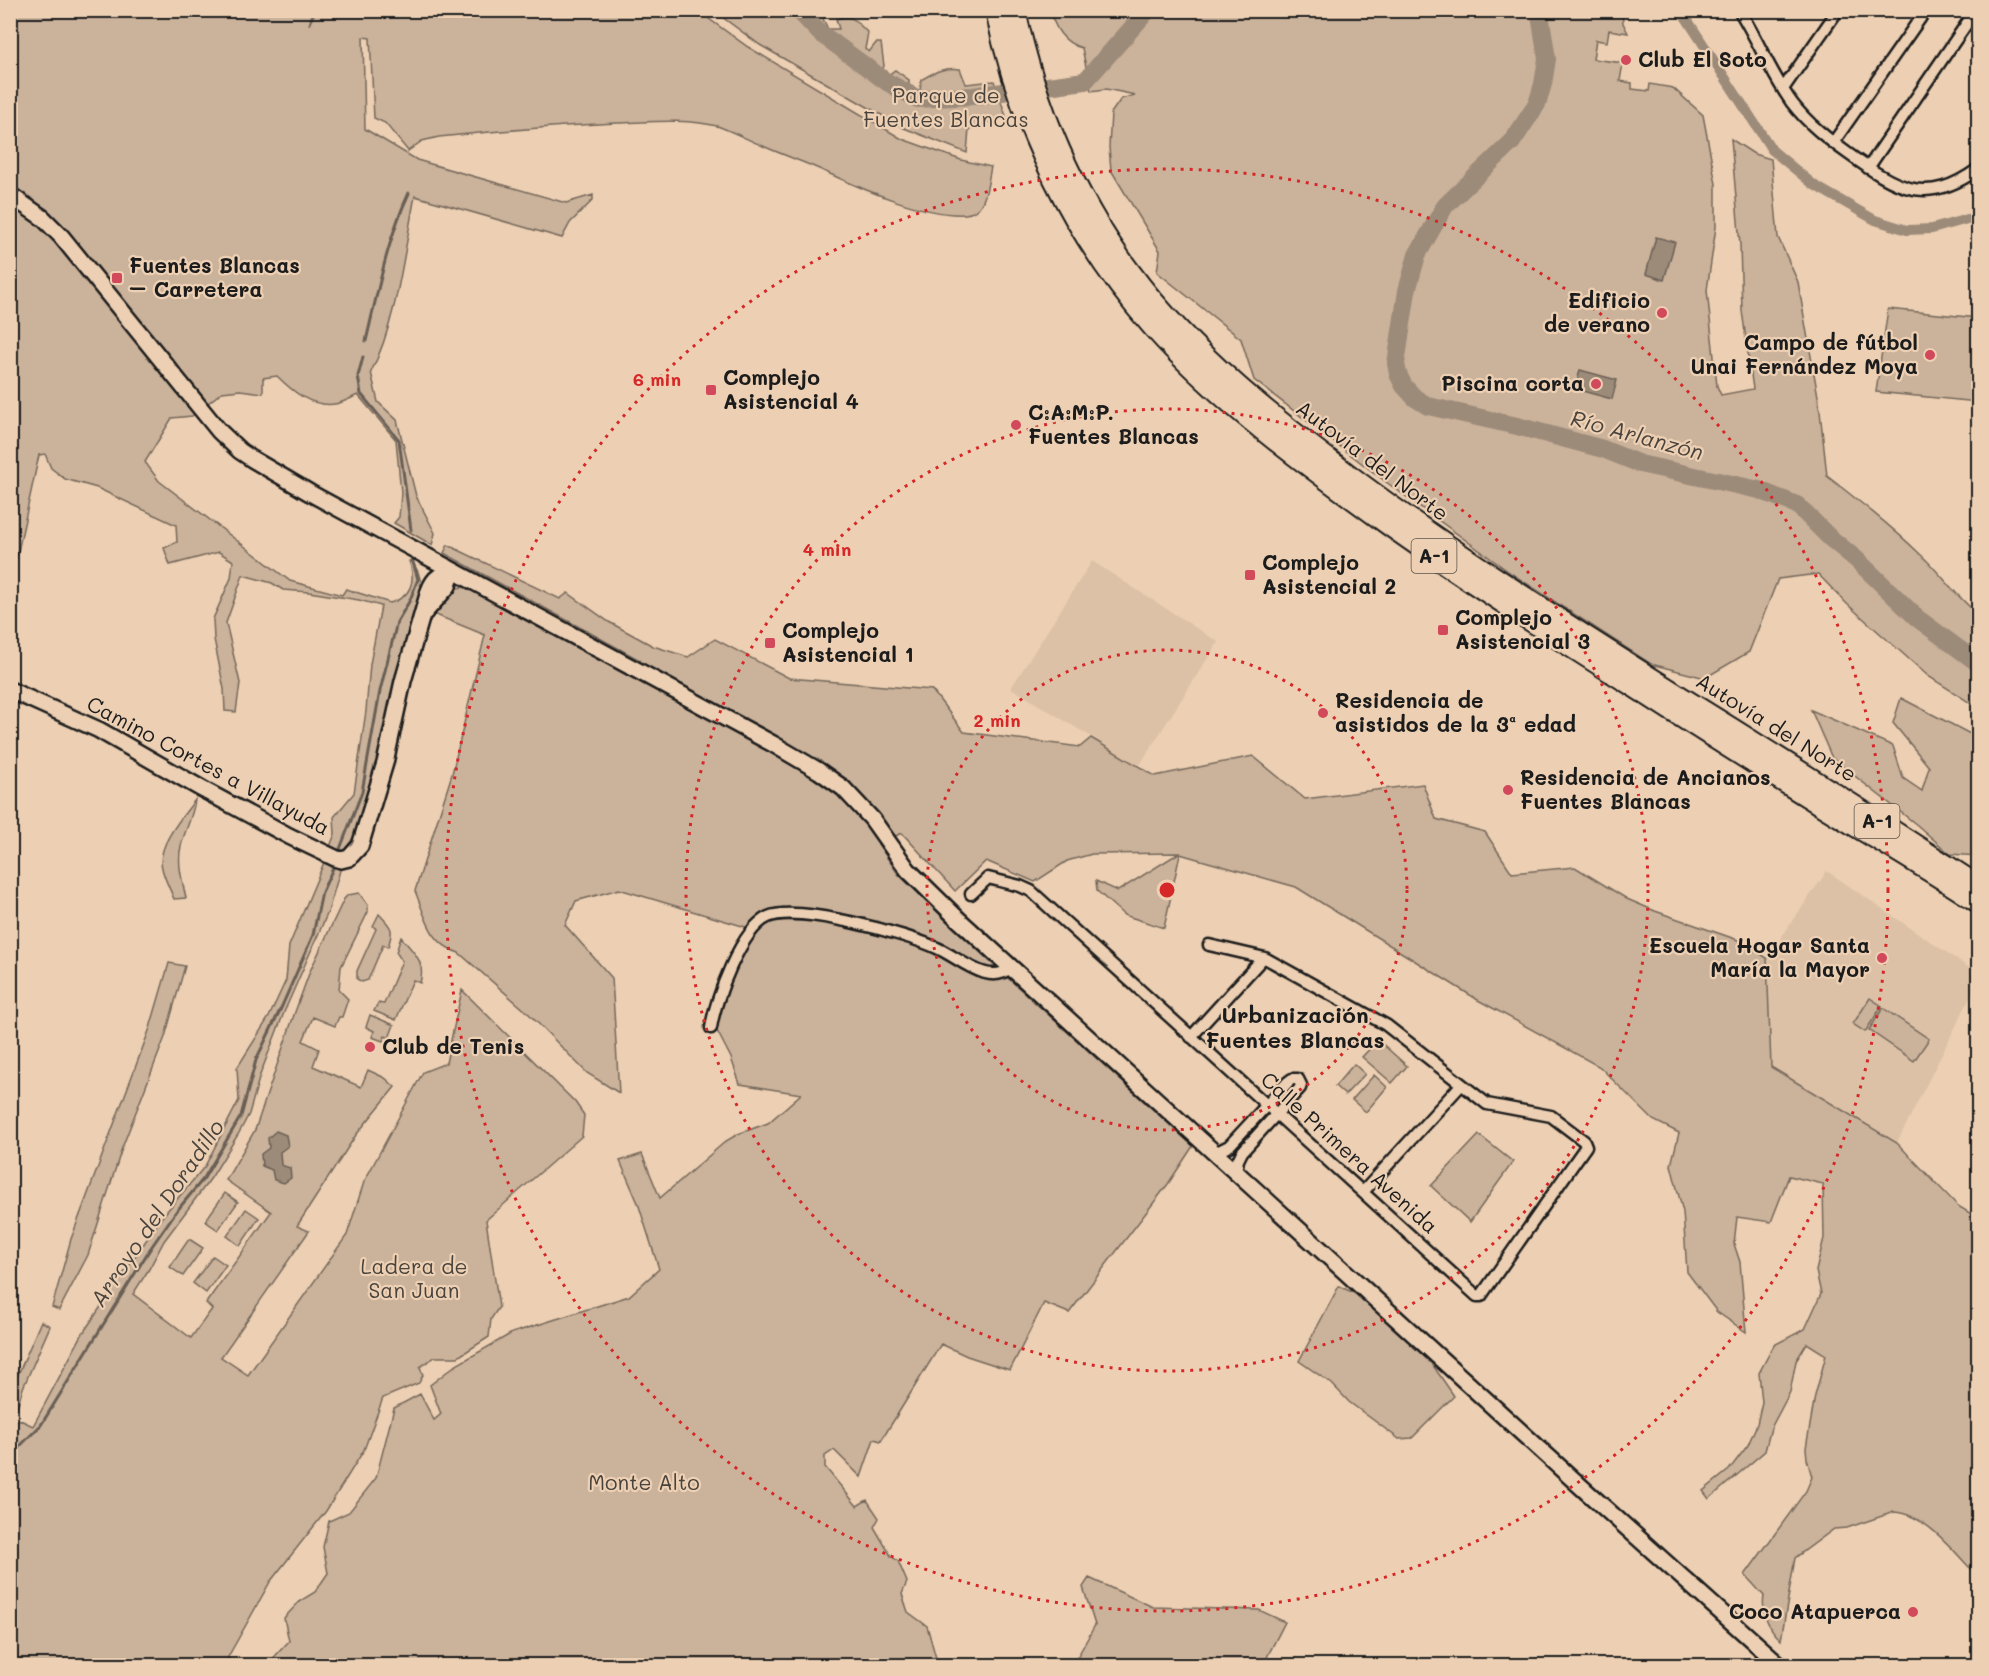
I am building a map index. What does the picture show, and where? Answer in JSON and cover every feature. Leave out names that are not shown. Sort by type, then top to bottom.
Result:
[{"type":"highway","points":[[989,10],[1014,24]]},
{"type":"highway","points":[[996,10],[1014,24],[1039,71],[1052,109],[1054,157]]},
{"type":"highway","points":[[1014,24],[1009,84],[1054,157]]},
{"type":"highway","name":"Autovía del Norte","points":[[1054,157],[1067,218],[1083,232],[1120,287],[1153,327],[1184,359],[1250,419],[1310,469],[1478,586],[1840,817]]},
{"type":"highway","name":"Autovía del Norte","points":[[1054,157],[1081,193],[1130,272],[1158,307],[1213,363],[1266,411],[1381,499],[1453,550],[1604,649],[1978,886]]},
{"type":"highway","points":[[1840,817],[1978,902]]},
{"type":"highway","name":"A-1","points":[[1840,817],[1978,908]]},
{"type":"main road","points":[[10,195],[43,218],[61,236],[206,416],[240,451],[264,467],[409,547],[450,574],[470,579],[773,744],[837,783],[872,819],[908,870],[1011,968],[1597,1501],[1781,1665]]},
{"type":"main road","points":[[409,547],[418,555],[425,568],[429,591]]},
{"type":"main road","points":[[429,591],[437,576],[450,574]]},
{"type":"main road","name":"Camino Cortes a Villayuda","points":[[422,615],[450,574]]},
{"type":"main road","name":"Camino Cortes a Villayuda","points":[[10,690],[106,733],[202,789],[289,836],[341,860],[349,858],[360,846],[379,784],[403,681],[429,591]]},
{"type":"street","points":[[1783,88],[1838,10]]},
{"type":"street","points":[[1833,143],[1926,10]]},
{"type":"street","points":[[1868,168],[1974,25],[1976,10]]},
{"type":"street","points":[[1744,13],[1783,88],[1802,115],[1833,143],[1868,168],[1895,184],[1927,190],[1944,188],[1978,169]]},
{"type":"street","name":"Calle Primera Avenida","points":[[971,894],[988,878],[1031,891],[1479,1296],[1586,1146],[1584,1141],[1551,1116],[1487,1104],[1461,1084]]},
{"type":"street","points":[[711,1028],[717,1000],[745,940],[753,927],[774,914],[815,916],[915,938],[955,956],[981,973],[1006,973],[1011,968]]},
{"type":"street","points":[[1209,945],[1263,958],[1386,1026],[1461,1084],[1363,1192]]},
{"type":"street","points":[[1191,1037],[1263,958]]},
{"type":"street","points":[[1215,1153],[1229,1146],[1288,1082],[1298,1079],[1300,1088],[1242,1152],[1236,1172]]},
{"type":"shaded area","points":[[1656,237],[1675,242],[1664,280],[1646,274]]},
{"type":"shaded area","name":"Piscina corta","points":[[1580,370],[1617,380],[1612,399],[1575,389]]},
{"type":"shaded area","points":[[1092,561],[1218,642],[1139,766],[1011,688]]},
{"type":"shaded area","points":[[1827,871],[1978,974],[1978,982],[1897,1143],[1771,1067],[1767,958]]},
{"type":"shaded area","points":[[276,1131],[286,1135],[288,1146],[280,1152],[281,1165],[290,1168],[291,1178],[284,1183],[274,1180],[272,1170],[262,1166],[261,1154],[269,1148],[268,1138]]},
{"type":"green space","points":[[316,10],[698,11],[748,47],[902,139],[961,160],[991,167],[985,196],[978,209],[965,214],[950,214],[896,201],[723,128],[692,122],[595,124],[439,137],[422,141],[408,151],[385,123],[374,118],[370,38],[363,37],[365,129],[417,160],[566,203],[593,195],[593,200],[570,223],[562,238],[415,196],[393,309],[380,352],[371,372],[378,402],[397,420],[416,496],[435,533],[432,545],[394,523],[399,517],[401,493],[396,440],[358,395],[344,402],[318,403],[296,393],[277,376],[263,378],[263,393],[240,390],[222,392],[192,416],[172,418],[145,462],[159,481],[290,581],[342,595],[346,589],[390,603],[408,592],[412,581],[409,561],[411,560],[417,570],[421,589],[382,753],[355,836],[341,854],[329,849],[335,834],[334,817],[354,793],[366,711],[370,664],[381,606],[359,600],[283,590],[272,583],[243,575],[226,623],[240,683],[236,712],[225,711],[224,689],[214,639],[213,619],[231,578],[233,561],[219,552],[170,565],[164,548],[177,542],[176,525],[97,488],[65,479],[51,468],[45,454],[39,455],[11,584],[11,11],[313,11],[309,25]]},
{"type":"green space","name":"Parque de Fuentes Blancas","points":[[714,11],[832,11],[823,19],[828,29],[839,29],[836,19],[846,17],[854,20],[868,33],[865,49],[869,52],[876,43],[881,43],[884,66],[882,71],[888,75],[895,70],[909,80],[909,91],[920,92],[921,80],[935,72],[944,69],[960,69],[966,84],[994,81],[1006,116],[969,129],[967,153],[904,128],[760,45]]},
{"type":"green space","points":[[1050,11],[1622,11],[1623,23],[1628,33],[1609,30],[1607,42],[1596,40],[1593,59],[1623,63],[1620,81],[1632,83],[1632,89],[1649,91],[1650,84],[1673,88],[1703,115],[1716,184],[1716,227],[1707,290],[1717,386],[1721,395],[1753,389],[1742,311],[1740,245],[1731,139],[1754,154],[1771,159],[1778,237],[1798,282],[1819,402],[1827,476],[1875,514],[1928,561],[1978,614],[1978,708],[1928,676],[1847,604],[1818,574],[1778,579],[1749,652],[1705,678],[1651,664],[1512,574],[1386,482],[1254,380],[1241,339],[1157,272],[1160,251],[1111,170],[1109,147],[1111,113],[1121,99],[1135,95],[1106,89],[1091,91],[1082,48],[1065,39],[1054,23]]},
{"type":"green space","name":"Campo de fútbol Unai Fernández Moya","points":[[1888,309],[1978,318],[1978,402],[1876,392]]},
{"type":"green space","name":"Monte Alto","points":[[448,545],[560,599],[568,593],[609,622],[653,646],[688,657],[715,639],[789,678],[932,690],[964,732],[1080,747],[1091,738],[1155,776],[1253,756],[1305,799],[1423,784],[1436,819],[1485,832],[1512,873],[1575,867],[1627,899],[1738,940],[1767,958],[1771,1067],[1897,1143],[1958,1206],[1978,1218],[1978,1577],[1930,1528],[1906,1514],[1894,1512],[1847,1528],[1834,1529],[1795,1558],[1781,1640],[1773,1631],[1765,1614],[1764,1596],[1745,1575],[1806,1491],[1812,1477],[1806,1448],[1815,1396],[1826,1355],[1807,1343],[1796,1361],[1790,1392],[1771,1428],[1765,1451],[1709,1499],[1703,1491],[1729,1470],[1748,1445],[1757,1424],[1762,1402],[1759,1373],[1774,1345],[1805,1329],[1821,1294],[1816,1271],[1824,1238],[1823,1184],[1789,1176],[1771,1222],[1737,1217],[1734,1244],[1740,1262],[1746,1332],[1717,1312],[1687,1272],[1683,1212],[1671,1165],[1679,1133],[1653,1120],[1600,1067],[1478,1000],[1296,887],[1180,854],[1164,928],[1124,915],[1097,891],[1096,881],[1118,891],[1179,853],[1092,854],[1067,861],[1035,882],[986,861],[955,891],[902,833],[878,844],[898,874],[987,959],[1193,1146],[1168,1184],[1069,1313],[1044,1303],[1010,1370],[967,1356],[941,1344],[881,1441],[874,1439],[861,1477],[834,1450],[825,1456],[825,1467],[857,1506],[867,1500],[879,1518],[874,1527],[891,1556],[898,1561],[907,1582],[902,1594],[908,1612],[927,1626],[938,1665],[266,1666],[289,1641],[284,1618],[300,1601],[315,1592],[328,1573],[323,1547],[329,1521],[349,1512],[376,1478],[394,1408],[420,1394],[434,1420],[441,1414],[430,1385],[453,1367],[512,1333],[629,1296],[659,1269],[638,1203],[620,1161],[642,1154],[660,1198],[726,1141],[768,1123],[801,1094],[740,1084],[731,1058],[712,1021],[749,928],[619,889],[576,901],[565,925],[612,978],[619,1093],[587,1073],[527,1012],[459,953],[449,949],[435,936],[415,891],[452,774],[485,635],[431,613],[454,588],[466,587],[633,675],[640,660],[444,553]]},
{"type":"green space","points":[[1901,698],[1978,738],[1978,856],[1950,854],[1832,758],[1811,710],[1893,746],[1903,778],[1922,791],[1929,767],[1893,723]]},
{"type":"green space","points":[[195,800],[180,852],[180,872],[186,898],[174,899],[162,868],[161,859],[172,832]]},
{"type":"green space","name":"Ladera de San Juan","points":[[325,860],[341,867],[328,912],[285,1010],[260,1075],[249,1114],[211,1178],[164,1241],[133,1294],[191,1338],[212,1309],[206,1303],[271,1212],[226,1180],[255,1130],[310,971],[348,895],[359,893],[368,905],[368,912],[341,967],[339,990],[348,999],[342,1017],[339,1017],[335,1026],[313,1017],[303,1041],[319,1049],[313,1066],[361,1087],[368,1070],[385,1078],[395,1087],[356,1135],[297,1226],[309,1231],[221,1357],[248,1375],[347,1235],[364,1182],[423,1072],[446,1063],[462,990],[575,1102],[584,1115],[582,1136],[486,1220],[499,1307],[491,1319],[489,1337],[458,1357],[435,1357],[420,1367],[423,1375],[419,1383],[383,1398],[364,1450],[326,1511],[270,1582],[228,1657],[230,1665],[11,1666],[10,1404],[17,1377],[41,1321],[50,1326],[23,1388],[14,1417],[33,1426],[83,1333],[162,1217],[205,1166],[239,1100],[237,1068],[269,1017],[286,980],[289,946]]},
{"type":"green space","points":[[379,914],[391,929],[390,941],[388,947],[383,945],[368,980],[362,982],[357,979],[357,971],[376,929],[373,926]]},
{"type":"green space","points":[[401,937],[418,958],[421,975],[420,983],[413,980],[396,1020],[374,1011],[378,1003],[384,1004],[402,961],[396,952]]},
{"type":"green space","points":[[169,963],[185,966],[165,1037],[122,1148],[88,1255],[59,1310],[52,1307],[71,1239],[150,1028]]},
{"type":"green space","points":[[1870,998],[1882,1006],[1865,1032],[1853,1024]]},
{"type":"green space","points":[[1883,1008],[1929,1039],[1914,1061],[1869,1030]]},
{"type":"green space","points":[[370,1015],[394,1025],[389,1038],[385,1036],[383,1041],[372,1037],[374,1031],[366,1027]]},
{"type":"green space","points":[[1378,1040],[1407,1066],[1392,1083],[1362,1057]]},
{"type":"green space","points":[[1354,1064],[1365,1074],[1345,1095],[1335,1086]]},
{"type":"green space","points":[[1374,1075],[1387,1087],[1366,1112],[1352,1100]]},
{"type":"green space","points":[[1479,1135],[1513,1162],[1470,1222],[1431,1186]]},
{"type":"green space","points":[[225,1193],[238,1202],[218,1230],[205,1221]]},
{"type":"green space","points":[[246,1209],[259,1218],[240,1246],[227,1236]]},
{"type":"green space","points":[[189,1239],[203,1248],[183,1276],[170,1267]]},
{"type":"green space","points":[[213,1256],[226,1265],[206,1293],[193,1283]]},
{"type":"green space","points":[[1339,1286],[1354,1293],[1432,1364],[1454,1396],[1412,1438],[1399,1439],[1349,1402],[1332,1384],[1299,1361]]},
{"type":"green space","points":[[1089,1578],[1153,1607],[1259,1610],[1285,1622],[1263,1665],[1073,1665],[1095,1625],[1083,1587]]},
{"type":"waterway","name":"Río Arlanzón","points":[[798,10],[820,33],[887,82],[918,99],[973,96],[1085,81],[1148,10]]},
{"type":"waterway","name":"Río Arlanzón","points":[[1538,10],[1547,59],[1537,104],[1512,142],[1445,206],[1417,255],[1407,291],[1396,364],[1404,386],[1415,398],[1428,406],[1517,426],[1603,449],[1640,464],[1759,490],[1797,505],[1917,618],[1978,663]]},
{"type":"waterway","points":[[1681,10],[1772,150],[1814,185],[1875,220],[1907,230],[1932,229],[1978,216]]},
{"type":"waterway","name":"Arroyo del Doradillo","points":[[366,341],[389,247],[409,193]]},
{"type":"waterway","name":"Arroyo del Doradillo","points":[[363,357],[358,376],[361,394],[399,440],[411,530]]},
{"type":"waterway","name":"Arroyo del Doradillo","points":[[340,849],[362,792],[380,691],[397,622],[410,600],[418,579],[412,559]]},
{"type":"waterway","name":"Arroyo del Doradillo","points":[[10,1456],[41,1425],[150,1249],[175,1213],[204,1178],[241,1116],[256,1060],[313,935],[322,892],[333,868]]},
{"type":"place","name":"Club El Soto","points":[[1626,60]]},
{"type":"place","name":"Fuentes Blancas – Carretera","points":[[117,278]]},
{"type":"place","name":"Edificio de verano","points":[[1662,313]]},
{"type":"place","name":"Campo de fútbol Unai Fernández Moya","points":[[1930,355]]},
{"type":"place","name":"Piscina corta","points":[[1596,384]]},
{"type":"place","name":"Complejo Asistencial 4","points":[[711,390]]},
{"type":"place","name":"C:A:M:P. Fuentes Blancas","points":[[1016,425]]},
{"type":"place","name":"Complejo Asistencial 2","points":[[1250,575]]},
{"type":"place","name":"Complejo Asistencial 3","points":[[1443,630]]},
{"type":"place","name":"Complejo Asistencial 1","points":[[770,643]]},
{"type":"place","name":"Residencia de asistidos de la 3ª edad","points":[[1323,713]]},
{"type":"place","name":"Residencia de Ancianos Fuentes Blancas","points":[[1508,790]]},
{"type":"place","name":"Escuela Hogar Santa María la Mayor","points":[[1882,958]]},
{"type":"place","name":"Club de Tenis","points":[[370,1047]]},
{"type":"place","name":"Coco Atapuerca","points":[[1913,1612]]},
{"type":"district","name":"Urbanización Fuentes Blancas","points":[[1295,1028]]}]
